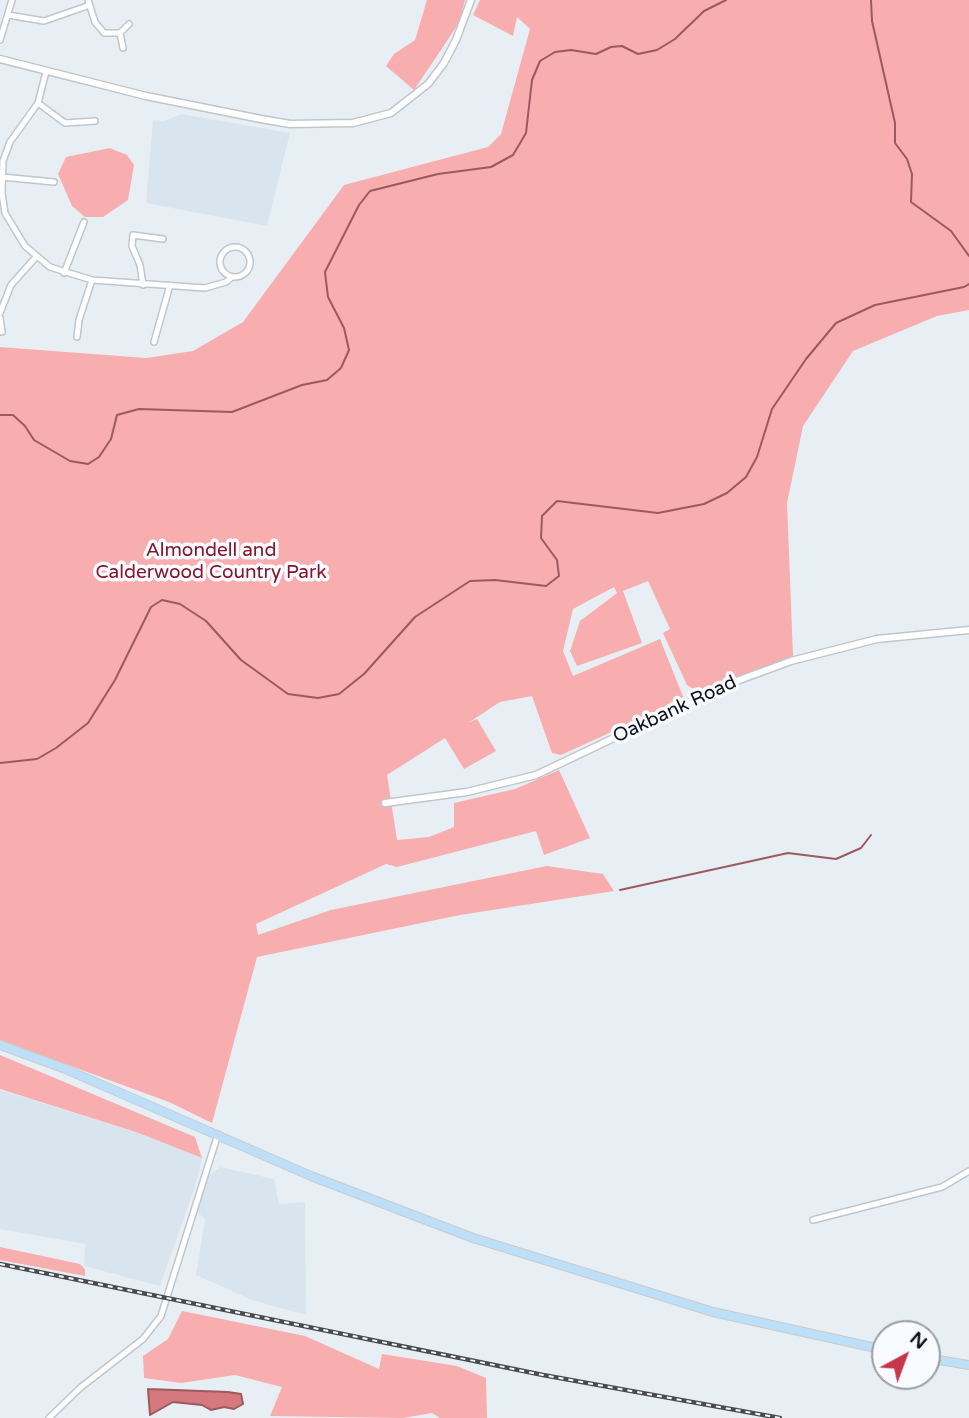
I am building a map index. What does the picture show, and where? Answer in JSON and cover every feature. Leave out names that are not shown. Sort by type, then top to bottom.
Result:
[{"type":"main road","points":[[0,1045],[63,1068],[371,1199],[544,1262],[713,1311],[871,1347]]},
{"type":"main road","points":[[941,1361],[969,1366]]},
{"type":"street","points":[[0,40],[12,0]]},
{"type":"street","points":[[0,60],[261,120],[332,125],[363,121],[391,113],[428,84],[450,52],[471,0]]},
{"type":"street","points":[[8,15],[44,21],[89,2],[95,22],[104,33],[120,33],[129,24]]},
{"type":"street","points":[[120,33],[123,48]]},
{"type":"street","points":[[46,72],[38,103],[10,142],[2,177],[5,213],[17,236],[36,257],[64,273],[92,280],[205,288],[226,282],[232,276],[242,275],[250,263],[247,253],[237,247],[226,250],[221,257],[221,267],[232,276]]},
{"type":"street","points":[[38,103],[65,122],[95,121]]},
{"type":"street","points":[[2,177],[54,182]]},
{"type":"street","points":[[64,273],[84,222]]},
{"type":"street","points":[[143,285],[140,265],[132,246],[133,235],[163,239]]},
{"type":"street","points":[[2,332],[0,315],[11,285],[36,257]]},
{"type":"street","points":[[77,337],[79,320],[92,280]]},
{"type":"street","points":[[154,342],[168,302],[170,285]]},
{"type":"street","points":[[155,334],[163,335]]},
{"type":"street","name":"Oakbank Road","points":[[385,803],[467,792],[544,772],[723,686],[791,661],[877,639],[969,630]]},
{"type":"street","points":[[49,1418],[80,1388],[142,1339],[161,1315],[209,1154],[218,1134]]},
{"type":"street","points":[[813,1220],[942,1187],[969,1171]]},
{"type":"shaded area","points":[[181,114],[290,133],[267,226],[146,203],[153,120],[164,121]]},
{"type":"shaded area","points":[[0,1090],[136,1132],[202,1158],[195,1187],[160,1286],[84,1266],[85,1244],[0,1229]]},
{"type":"shaded area","points":[[220,1167],[274,1179],[279,1204],[305,1202],[306,1315],[252,1300],[196,1275],[205,1219],[197,1212],[209,1176]]},
{"type":"shaded area","points":[[148,1389],[241,1394],[243,1404],[234,1409],[224,1407],[211,1410],[202,1405],[173,1402],[150,1415]]},
{"type":"green space","points":[[427,0],[465,0],[459,23],[414,90],[386,66],[394,54],[415,40]]},
{"type":"green space","name":"Almondell and Calderwood Country Park","points":[[480,0],[969,0],[969,310],[937,316],[853,351],[803,426],[787,503],[793,656],[698,692],[687,685],[663,633],[670,629],[648,581],[623,591],[642,643],[577,666],[570,651],[580,621],[617,593],[614,587],[573,609],[563,651],[573,676],[660,639],[684,699],[561,755],[552,753],[532,696],[500,702],[468,723],[477,719],[496,751],[464,769],[445,738],[387,775],[397,840],[429,837],[454,827],[454,803],[515,789],[559,770],[590,838],[544,855],[536,831],[397,867],[386,864],[256,924],[258,935],[331,910],[547,866],[603,874],[614,891],[460,915],[257,957],[212,1123],[169,1102],[0,1040],[0,347],[146,358],[193,351],[243,322],[344,185],[488,147],[501,134],[530,29],[517,17],[513,36],[473,15]]},
{"type":"green space","points":[[110,148],[127,155],[134,165],[128,200],[103,217],[85,217],[72,206],[58,174],[66,157]]},
{"type":"green space","points":[[0,1055],[195,1137],[202,1158],[136,1132],[0,1089]]},
{"type":"green space","points":[[0,1247],[80,1264],[85,1269],[85,1276],[0,1260]]},
{"type":"green space","points":[[182,1311],[305,1336],[379,1369],[382,1354],[457,1366],[486,1378],[487,1418],[440,1418],[432,1413],[403,1418],[270,1416],[282,1387],[235,1375],[181,1383],[144,1378],[143,1356],[168,1339]]},
{"type":"waterway","points":[[0,415],[13,415],[25,426],[34,440],[70,461],[88,464],[99,457],[111,439],[117,415],[139,409],[232,412],[302,385],[327,380],[341,368],[349,350],[344,328],[328,297],[325,272],[359,205],[370,191],[438,174],[491,167],[513,155],[526,133],[532,80],[540,61],[555,52],[571,50],[596,54],[611,47],[622,46],[638,54],[657,50],[675,39],[704,11],[726,0]]},
{"type":"waterway","points":[[871,0],[872,21],[895,123],[895,143],[907,159],[912,174],[911,202],[951,231],[969,256]]},
{"type":"waterway","points":[[0,763],[37,759],[88,723],[115,680],[151,607],[162,600],[180,604],[206,621],[241,660],[288,694],[318,698],[339,694],[364,674],[415,617],[470,581],[495,580],[546,586],[559,576],[557,560],[541,538],[542,516],[557,501],[658,513],[704,504],[727,493],[746,477],[757,457],[772,409],[806,359],[836,323],[875,305],[969,284]]},
{"type":"waterway","points":[[620,890],[788,853],[836,859],[861,848],[871,835]]},
{"type":"railway","points":[[0,1264],[543,1375],[780,1418]]}]
